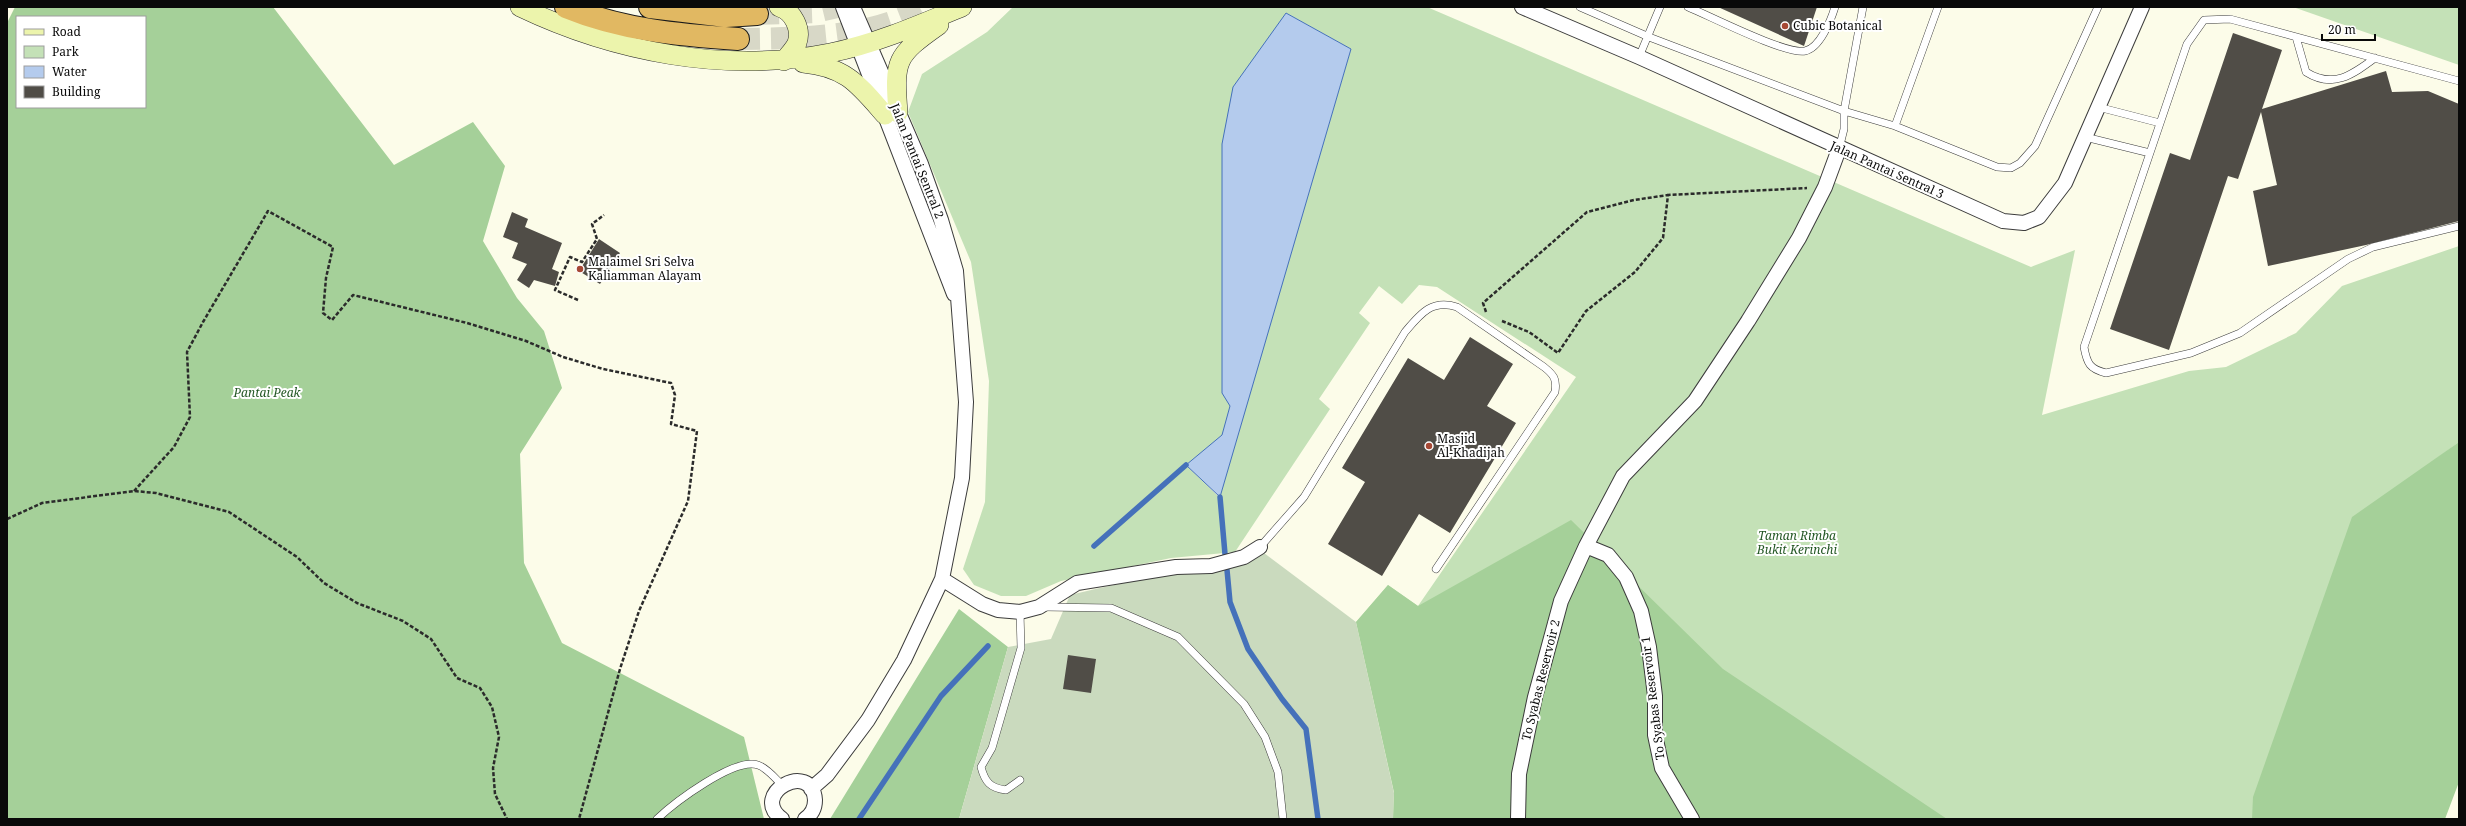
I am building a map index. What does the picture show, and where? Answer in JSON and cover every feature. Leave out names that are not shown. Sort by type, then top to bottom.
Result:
[{"type":"highway","points":[[566,7],[619,24],[652,32],[738,39]]},
{"type":"highway","points":[[650,7],[726,16],[757,14]]},
{"type":"main road","points":[[520,7],[585,34],[625,45],[702,59],[784,61],[824,65],[853,80],[891,114]]},
{"type":"main road","points":[[779,7],[784,9],[793,18],[798,28],[797,42],[784,61]]},
{"type":"main road","points":[[937,7],[945,7]]},
{"type":"main road","points":[[784,61],[831,53],[863,44],[963,7]]},
{"type":"main road","points":[[891,114],[895,76],[899,61],[912,44],[963,7]]},
{"type":"street","points":[[843,7],[863,44]]},
{"type":"street","points":[[854,7],[863,44]]},
{"type":"street","name":"Jalan Pantai Sentral 3","points":[[1522,7],[1639,57],[1839,149],[2003,221],[2024,224],[2039,217],[2052,202],[2065,183],[2142,7]]},
{"type":"street","name":"Jalan Pantai Sentral 2","points":[[811,789],[827,775],[868,720],[904,660],[942,579],[962,462],[966,402],[959,306],[940,264],[891,114],[863,44]]},
{"type":"street","name":"To Syabas Reservoir 2","points":[[1518,819],[1519,774],[1535,697],[1561,601],[1586,546],[1623,476],[1695,401],[1740,333],[1799,238],[1825,187],[1839,149]]},
{"type":"street","name":"To Syabas Reservoir 1","points":[[1586,546],[1608,555],[1626,577],[1641,611],[1649,647],[1655,696],[1655,735],[1662,768],[1692,819]]},
{"type":"street","points":[[942,579],[982,604],[998,610],[1020,612],[1039,607],[1077,583],[1176,566],[1211,566],[1244,557],[1260,547]]},
{"type":"street","points":[[782,819],[776,812],[773,801],[777,789],[782,785],[797,781],[811,789],[814,794],[814,807],[805,819]]},
{"type":"lane","points":[[1580,7],[1649,37],[1844,111],[1895,126],[1997,167],[2011,168],[2020,163],[2035,146],[2098,7]]},
{"type":"lane","points":[[1639,57],[1649,37],[1660,7]]},
{"type":"lane","points":[[1688,7],[1780,47],[1805,51],[1816,46],[1835,7]]},
{"type":"lane","points":[[1839,149],[1844,129],[1844,111],[1863,7]]},
{"type":"lane","points":[[1895,126],[1938,7]]},
{"type":"lane","points":[[2459,81],[2230,19],[2204,20],[2188,44],[2160,123],[2084,347],[2087,363],[2094,370],[2106,373],[2191,352],[2240,333],[2348,258],[2373,248],[2459,226]]},
{"type":"lane","points":[[2296,37],[2306,72],[2319,80],[2343,79],[2375,58]]},
{"type":"lane","points":[[2098,107],[2160,123]]},
{"type":"lane","points":[[2086,137],[2150,153]]},
{"type":"lane","points":[[1260,547],[1304,497],[1405,332],[1417,317],[1430,307],[1445,303],[1457,307],[1544,367],[1552,374],[1557,382],[1556,392],[1436,569]]},
{"type":"lane","points":[[1039,607],[1111,608],[1178,637],[1244,704],[1265,737],[1278,772],[1283,819]]},
{"type":"lane","points":[[1020,612],[1020,648],[992,748],[981,767],[985,779],[994,788],[1006,790],[1020,780]]},
{"type":"lane","points":[[656,819],[677,800],[694,788],[751,764],[762,766],[782,785]]},
{"type":"path","points":[[1492,316],[1486,312],[1483,303],[1587,212],[1634,200],[1668,195],[1825,187]]},
{"type":"path","points":[[1498,319],[1530,332],[1558,353],[1586,311],[1635,272],[1662,238],[1668,195]]},
{"type":"path","points":[[134,492],[174,447],[190,417],[187,352],[268,211],[333,247],[326,278],[323,313],[332,320],[353,295],[467,323],[526,341],[563,357],[603,369],[670,383],[675,396],[671,424],[697,431],[688,501],[637,618],[620,669],[579,819]]},
{"type":"path","points":[[578,300],[555,290],[570,257],[582,262],[596,239],[592,224],[604,215]]},
{"type":"path","points":[[7,519],[42,503],[134,492],[156,493],[229,512],[297,557],[324,583],[357,603],[402,621],[431,639],[457,678],[480,688],[492,707],[499,737],[493,768],[495,794],[507,819]]},
{"type":"green space","name":"Pantai Peak","points":[[15,7],[273,7],[394,165],[473,122],[505,166],[483,241],[517,298],[544,331],[562,388],[520,454],[524,563],[562,643],[744,737],[764,819],[7,819],[7,23]]},
{"type":"green space","name":"Taman Rimba Bukit Kerinchi","points":[[1013,7],[1427,7],[2031,267],[2075,250],[2042,415],[2189,371],[2226,367],[2296,333],[2342,286],[2459,246],[2459,442],[2394,490],[2330,819],[1393,819],[1394,792],[1356,622],[1388,585],[1418,606],[1576,377],[1437,287],[1419,285],[1402,304],[1379,286],[1359,313],[1370,323],[1319,399],[1330,409],[1235,552],[1171,558],[1061,581],[1026,596],[1001,596],[974,585],[963,569],[985,502],[989,381],[971,262],[908,112],[922,74],[987,32]],"holes":[[[1286,13],[1351,49],[1219,497],[1186,465],[1223,435],[1230,406]]]},
{"type":"green space","points":[[2293,7],[2459,7],[2459,65]]},
{"type":"green space","points":[[2459,442],[2459,782],[2445,819],[2252,819],[2253,797],[2352,517]]},
{"type":"green space","points":[[1571,520],[1723,669],[1947,819],[1393,819],[1394,792],[1356,622],[1388,585],[1418,606]]},
{"type":"green space","points":[[1264,553],[1356,622],[1394,793],[1393,819],[959,819],[1008,647],[1051,639],[1070,595],[1121,583],[1160,576],[1220,570],[1241,564]]},
{"type":"green space","points":[[959,609],[1008,647],[959,819],[830,819]]},
{"type":"water","points":[[1286,13],[1351,49],[1220,497],[1186,465],[1222,435],[1230,406],[1222,393],[1222,144],[1233,87]]},
{"type":"building","name":"Cubic Botanical","points":[[1718,7],[1817,7],[1804,46]]},
{"type":"building","points":[[2233,33],[2282,50],[2262,109],[2386,71],[2392,92],[2428,91],[2459,104],[2459,221],[2366,245],[2268,266],[2253,191],[2277,185],[2261,112],[2238,179],[2228,176],[2169,350],[2110,329],[2170,153],[2190,160]]},
{"type":"building","points":[[512,212],[528,219],[525,227],[562,243],[552,269],[559,272],[555,286],[534,280],[529,288],[517,280],[527,264],[512,258],[518,243],[503,237]]},
{"type":"building","points":[[599,239],[620,253],[600,284],[579,271]]},
{"type":"building","name":"Masjid Al-Khadijah","points":[[1470,337],[1513,364],[1487,406],[1516,423],[1450,533],[1419,514],[1382,576],[1328,544],[1365,482],[1342,468],[1408,358],[1444,380]]},
{"type":"building","points":[[1068,655],[1096,659],[1091,693],[1063,689]]},
{"type":"waterway","points":[[1094,546],[1186,465]]},
{"type":"waterway","points":[[1220,497],[1225,554]]},
{"type":"waterway","points":[[1227,570],[1230,602],[1248,649],[1282,699],[1306,729],[1318,819]]},
{"type":"waterway","points":[[859,819],[941,696],[988,646]]},
{"type":"tunnel","points":[[757,14],[816,12],[837,7]]},
{"type":"tunnel","points":[[738,39],[810,37],[858,31],[903,18],[925,7]]},
{"type":"place","name":"Cubic Botanical","points":[[1785,26]]},
{"type":"place","name":"Malaimel Sri Selva Kaliamman Alayam","points":[[580,269]]},
{"type":"place","name":"Masjid Al-Khadijah","points":[[1429,446]]}]
